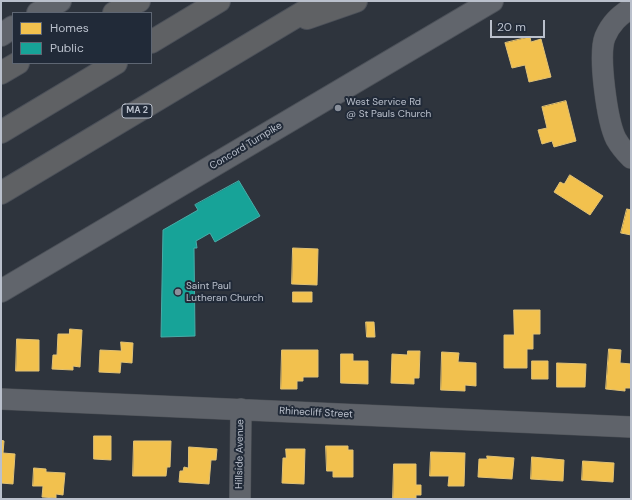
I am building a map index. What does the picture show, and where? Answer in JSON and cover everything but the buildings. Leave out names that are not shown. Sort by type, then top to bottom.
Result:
[{"type":"highway","points":[[116,12],[139,1]]},
{"type":"highway","points":[[152,41],[219,1]]},
{"type":"highway","name":"MA 2","points":[[1,193],[322,1]]},
{"type":"highway","points":[[273,29],[356,1]]},
{"type":"highway","points":[[1,73],[16,64]]},
{"type":"highway","points":[[1,132],[114,64]]},
{"type":"main road","points":[[40,12],[60,1]]},
{"type":"main road","name":"Concord Turnpike","points":[[1,291],[492,1]]},
{"type":"main road","points":[[1,35],[12,29]]},
{"type":"street","points":[[631,8],[618,17],[610,26],[602,48],[602,63],[612,129],[619,144],[631,158]]},
{"type":"street","name":"Rhinecliff Street","points":[[1,399],[631,427]]},
{"type":"street","name":"Hillside Avenue","points":[[240,409],[240,499]]},
{"type":"place","name":"West Service Rd @ St Pauls Church","points":[[338,108]]},
{"type":"place","name":"Saint Paul Lutheran Church","points":[[178,292]]}]
